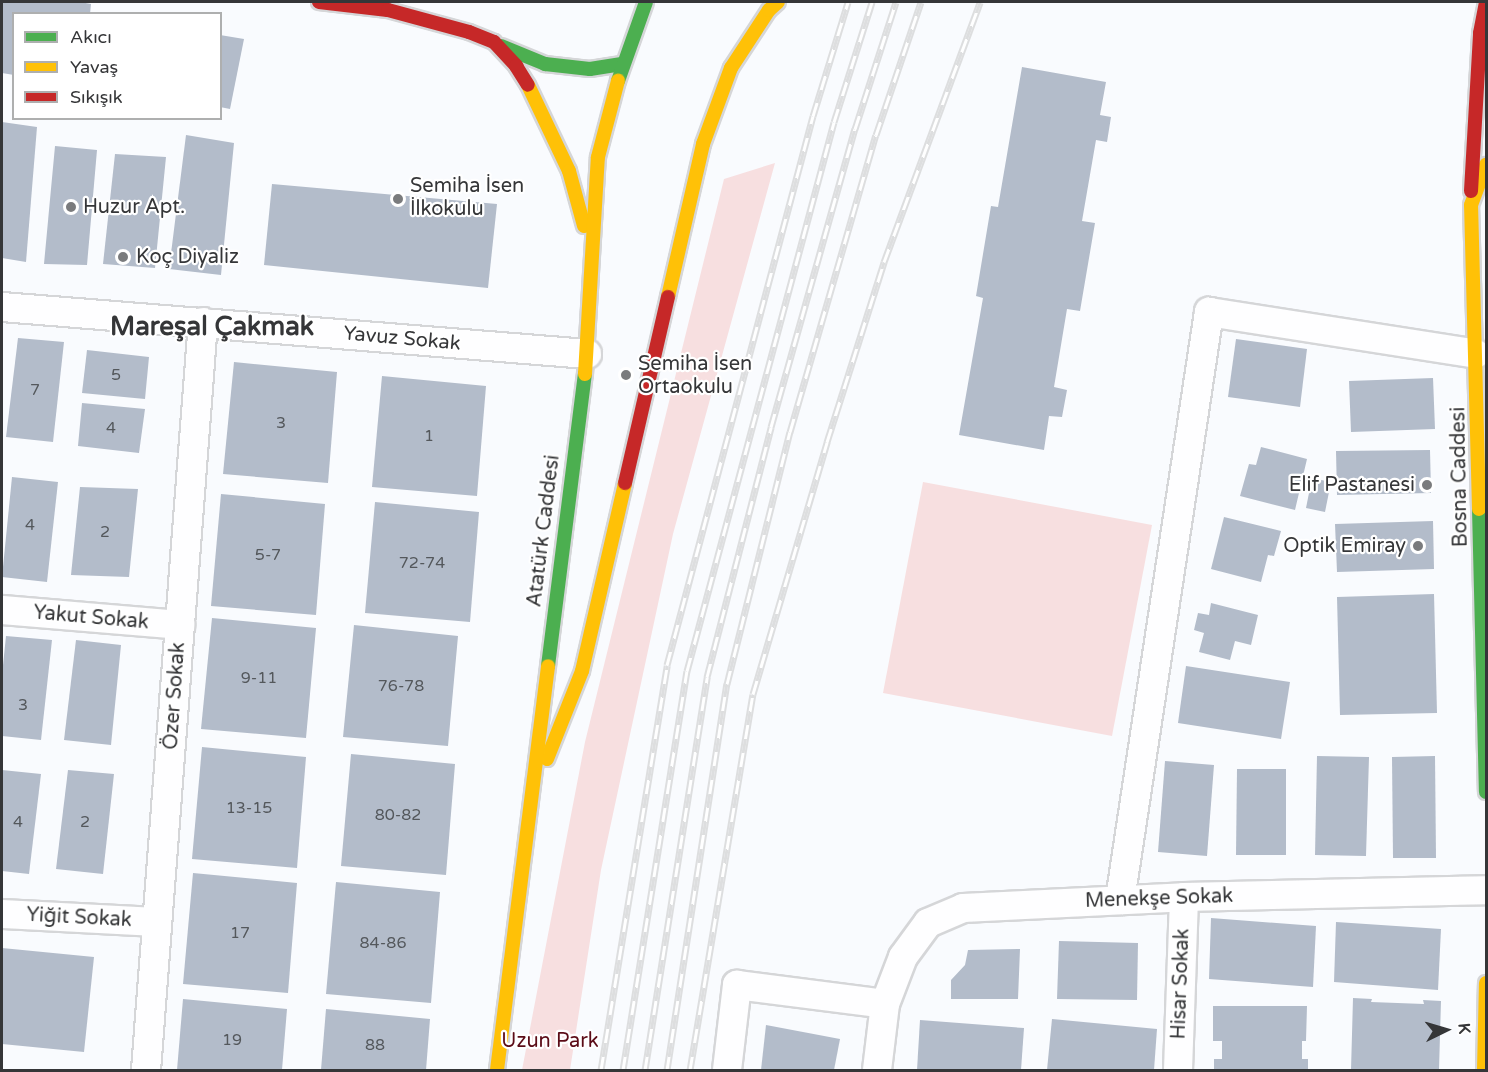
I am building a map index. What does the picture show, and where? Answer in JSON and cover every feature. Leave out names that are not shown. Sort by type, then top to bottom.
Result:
[{"type":"main road","points":[[319,2],[388,10],[469,32],[495,42],[521,57],[545,64],[590,69],[622,64]]},
{"type":"main road","name":"Atatürk Caddesi","points":[[497,1071],[586,354],[590,254],[598,157],[622,64],[646,2]]},
{"type":"main road","points":[[529,805],[582,671],[703,144],[732,68],[769,10],[778,2]]},
{"type":"main road","points":[[1471,205],[1480,33],[1486,3]]},
{"type":"main road","points":[[495,42],[516,66],[531,90],[569,171],[590,254]]},
{"type":"main road","name":"Bosna Caddesi","points":[[1486,165],[1471,205],[1483,468],[1486,792]]},
{"type":"main road","points":[[1484,1071],[1486,983]]},
{"type":"street","name":"Yavuz Sokak","points":[[2,307],[586,354]]},
{"type":"street","points":[[1120,900],[1209,312],[1476,354]]},
{"type":"street","name":"Özer Sokak","points":[[146,1071],[203,322]]},
{"type":"street","name":"Yakut Sokak","points":[[2,610],[180,625]]},
{"type":"street","name":"Menekşe Sokak","points":[[877,1071],[885,1004],[903,957],[928,923],[963,908],[1184,897],[1486,890]]},
{"type":"street","name":"Hisar Sokak","points":[[1178,1071],[1184,897]]},
{"type":"street","name":"Yiğit Sokak","points":[[2,914],[158,922]]},
{"type":"street","points":[[726,1071],[737,985],[885,1004]]},
{"type":"green space","name":"Uzun Park","points":[[775,163],[673,534],[601,870],[570,1070],[522,1070],[585,742],[724,179]]},
{"type":"green space","points":[[923,482],[1152,525],[1112,736],[883,693]]},
{"type":"building","points":[[2,2],[91,4],[90,12],[12,12],[12,75],[2,73]]},
{"type":"building","points":[[222,35],[244,39],[230,109],[222,107]]},
{"type":"building","points":[[1022,67],[1106,82],[1100,115],[1111,117],[1107,142],[1096,140],[1082,221],[1095,223],[1080,311],[1067,309],[1054,387],[1067,390],[1062,417],[1049,416],[1044,450],[959,435],[983,298],[976,296],[991,206],[998,207]]},
{"type":"building","points":[[2,122],[37,127],[26,262],[2,258]]},
{"type":"building","points":[[186,135],[234,143],[221,275],[169,269]]},
{"type":"building","name":"Huzur Apt.","points":[[55,146],[97,150],[87,265],[44,264]]},
{"type":"building","points":[[115,154],[166,157],[155,268],[103,264]]},
{"type":"building","points":[[272,184],[497,204],[488,288],[264,265]]},
{"type":"building","points":[[18,338],[64,342],[53,442],[6,437]]},
{"type":"building","points":[[1236,339],[1307,349],[1300,407],[1228,397]]},
{"type":"building","points":[[87,350],[149,357],[145,399],[82,393]]},
{"type":"building","points":[[234,362],[337,372],[328,483],[223,474]]},
{"type":"building","points":[[382,376],[486,386],[477,496],[372,487]]},
{"type":"building","points":[[1433,378],[1435,429],[1351,432],[1349,381]]},
{"type":"building","points":[[82,403],[145,409],[139,453],[78,446]]},
{"type":"building","points":[[1261,447],[1307,459],[1295,510],[1240,496],[1249,464],[1256,465]]},
{"type":"building","points":[[1430,450],[1431,493],[1337,495],[1336,451]]},
{"type":"building","points":[[12,477],[58,482],[47,582],[2,577]]},
{"type":"building","points":[[1312,478],[1331,482],[1325,512],[1306,508]]},
{"type":"building","points":[[80,487],[138,489],[129,577],[71,575]]},
{"type":"building","points":[[221,494],[325,504],[316,615],[211,606]]},
{"type":"building","points":[[375,502],[479,512],[470,622],[365,613]]},
{"type":"building","points":[[1224,517],[1281,531],[1274,556],[1268,555],[1261,582],[1211,569]]},
{"type":"building","points":[[1433,521],[1434,569],[1337,572],[1335,524]]},
{"type":"building","points":[[1434,594],[1437,713],[1340,715],[1337,597]]},
{"type":"building","points":[[1211,603],[1258,615],[1251,645],[1235,641],[1230,660],[1199,652],[1204,633],[1194,630],[1198,613],[1209,615]]},
{"type":"building","points":[[212,618],[316,628],[306,738],[201,729]]},
{"type":"building","points":[[354,625],[458,636],[448,746],[343,737]]},
{"type":"building","points":[[6,636],[52,640],[41,740],[2,736],[2,675]]},
{"type":"building","points":[[76,640],[121,645],[111,745],[64,740]]},
{"type":"building","points":[[1186,666],[1290,682],[1281,739],[1178,723]]},
{"type":"building","points":[[202,747],[306,757],[297,868],[192,859]]},
{"type":"building","points":[[351,754],[455,764],[446,875],[341,866]]},
{"type":"building","points":[[1317,756],[1369,757],[1366,856],[1315,855]]},
{"type":"building","points":[[1435,756],[1436,858],[1393,858],[1392,757]]},
{"type":"building","points":[[1165,761],[1214,765],[1207,856],[1158,852]]},
{"type":"building","points":[[1237,769],[1286,769],[1286,855],[1236,855]]},
{"type":"building","points":[[2,770],[41,774],[29,874],[2,871]]},
{"type":"building","points":[[68,770],[114,774],[103,874],[56,869]]},
{"type":"building","points":[[193,873],[297,883],[288,993],[183,984]]},
{"type":"building","points":[[336,882],[440,892],[431,1003],[326,994]]},
{"type":"building","points":[[1211,918],[1316,926],[1313,987],[1209,979]]},
{"type":"building","points":[[1336,922],[1441,929],[1438,990],[1334,982]]},
{"type":"building","points":[[1059,941],[1138,943],[1137,1000],[1057,999]]},
{"type":"building","points":[[2,948],[94,957],[84,1052],[2,1044]]},
{"type":"building","points":[[1020,949],[1018,999],[951,999],[951,980],[965,965],[968,950]]},
{"type":"building","points":[[1353,998],[1372,999],[1371,1002],[1424,1004],[1423,1000],[1441,1001],[1439,1070],[1351,1070]]},
{"type":"building","points":[[183,999],[287,1009],[282,1070],[177,1070]]},
{"type":"building","points":[[1213,1006],[1307,1006],[1306,1041],[1302,1041],[1302,1059],[1308,1059],[1308,1070],[1214,1070],[1214,1059],[1222,1059],[1222,1041],[1213,1041]]},
{"type":"building","points":[[326,1009],[430,1019],[426,1070],[321,1070]]},
{"type":"building","points":[[1052,1019],[1157,1029],[1154,1070],[1047,1070]]},
{"type":"building","points":[[920,1020],[1024,1028],[1021,1070],[917,1070]]},
{"type":"building","points":[[766,1025],[840,1039],[834,1070],[761,1070]]},
{"type":"railway","points":[[601,1070],[667,665],[813,116],[848,2]]},
{"type":"railway","points":[[623,1070],[687,671],[834,122],[872,2]]},
{"type":"railway","points":[[645,1070],[707,677],[771,427],[855,129],[896,2]]},
{"type":"railway","points":[[667,1070],[727,684],[790,432],[876,135],[921,2]]},
{"type":"railway","points":[[690,1070],[753,694],[827,442],[884,262],[980,2]]},
{"type":"traffic: fast","points":[[618,81],[646,2]]},
{"type":"traffic: fast","points":[[501,46],[545,64],[590,69],[622,64]]},
{"type":"traffic: fast","points":[[548,666],[585,374]]},
{"type":"traffic: fast","points":[[1479,509],[1486,792]]},
{"type":"traffic: slow","points":[[668,297],[703,144],[731,68],[769,10],[778,2]]},
{"type":"traffic: slow","points":[[585,374],[598,157],[618,81]]},
{"type":"traffic: slow","points":[[528,85],[569,171],[584,226]]},
{"type":"traffic: slow","points":[[1479,509],[1471,205],[1486,165]]},
{"type":"traffic: slow","points":[[547,759],[582,671],[625,483]]},
{"type":"traffic: slow","points":[[497,1070],[548,666]]},
{"type":"traffic: slow","points":[[1484,1070],[1486,983]]},
{"type":"traffic: jam","points":[[319,2],[388,10],[469,32],[494,42],[516,66],[528,85]]},
{"type":"traffic: jam","points":[[1471,191],[1480,33],[1486,3]]},
{"type":"traffic: jam","points":[[625,483],[668,297]]},
{"type":"place","name":"Semiha İsen İlkokulu","points":[[398,199]]},
{"type":"place","name":"Huzur Apt.","points":[[71,207]]},
{"type":"place","name":"Koç Diyaliz","points":[[123,257]]},
{"type":"place","name":"Semiha İsen Ortaokulu","points":[[626,375]]},
{"type":"place","name":"Elif Pastanesi","points":[[1427,485]]},
{"type":"place","name":"Optik Emiray","points":[[1418,546]]},
{"type":"district","name":"Mareşal Çakmak","points":[[212,327]]}]
